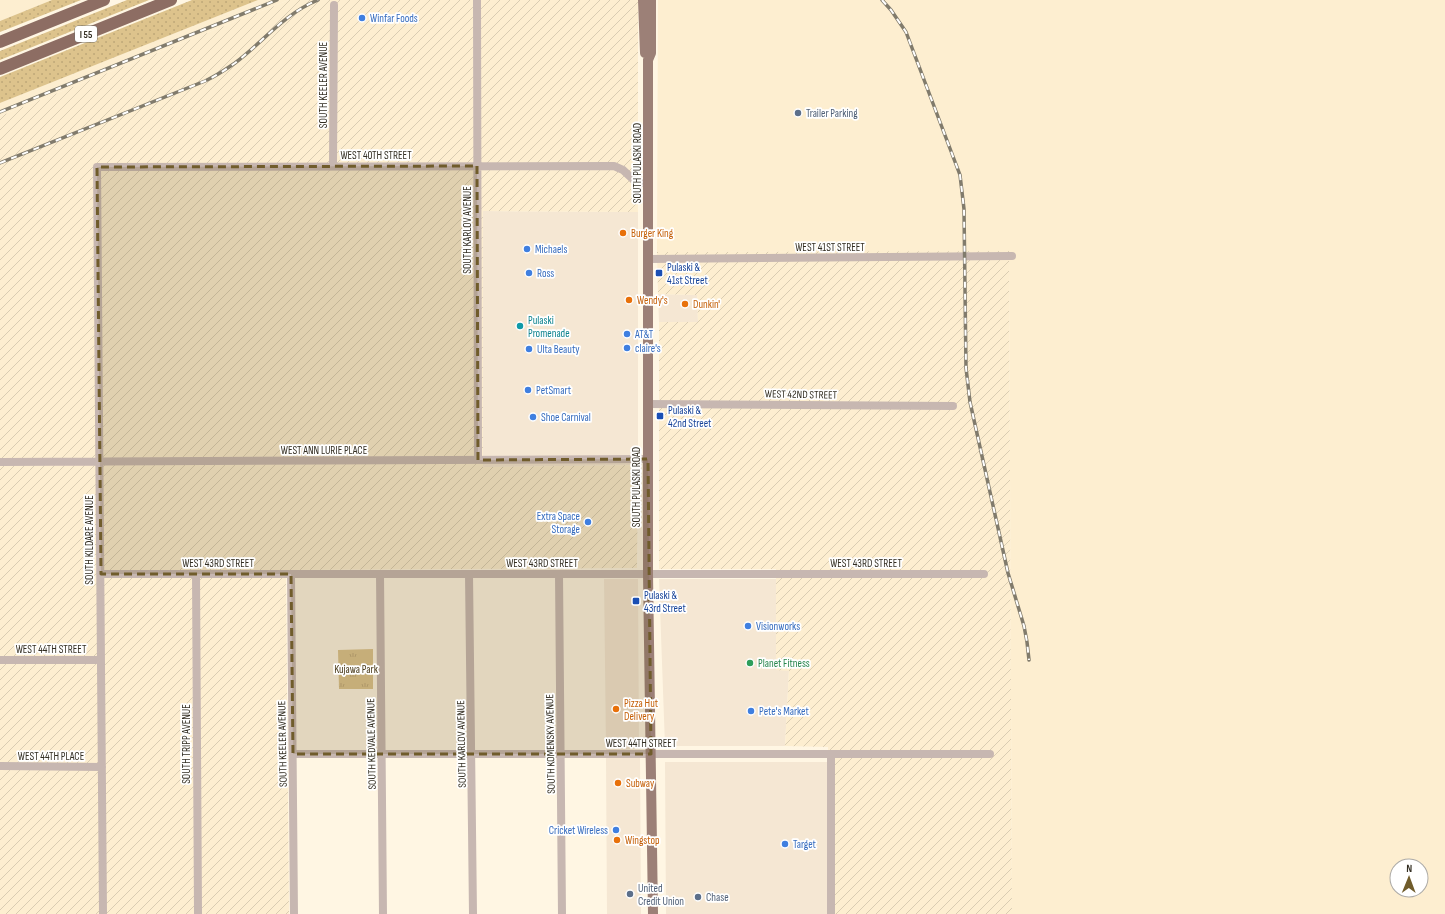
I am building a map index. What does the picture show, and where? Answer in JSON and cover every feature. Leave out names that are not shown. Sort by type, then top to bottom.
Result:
[{"type":"highway","name":"I 55","points":[[0,42],[104,0]]},
{"type":"highway","name":"I 55","points":[[0,69],[171,0]]},
{"type":"main road","name":"SOUTH PULASKI ROAD","points":[[643,0],[644,53],[648,60]]},
{"type":"main road","name":"SOUTH PULASKI ROAD","points":[[651,0],[651,52],[648,60],[648,574],[653,914]]},
{"type":"street","name":"SOUTH KARLOV AVENUE","points":[[476,0],[478,460]]},
{"type":"street","name":"SOUTH KEELER AVENUE","points":[[334,5],[334,166]]},
{"type":"street","name":"WEST 40TH STREET","points":[[98,167],[614,166],[623,170],[637,183],[649,184]]},
{"type":"street","name":"SOUTH KILDARE AVENUE","points":[[98,167],[103,914]]},
{"type":"street","name":"WEST 41ST STREET","points":[[649,259],[1012,256]]},
{"type":"street","name":"WEST 42ND STREET","points":[[648,404],[953,406]]},
{"type":"street","name":"WEST ANN LURIE PLACE","points":[[0,462],[648,459]]},
{"type":"street","name":"WEST 43RD STREET","points":[[101,574],[984,574]]},
{"type":"street","name":"SOUTH TRIPP AVENUE","points":[[196,574],[198,914]]},
{"type":"street","name":"SOUTH KEELER AVENUE","points":[[291,574],[294,914]]},
{"type":"street","name":"SOUTH KEDVALE AVENUE","points":[[380,574],[383,914]]},
{"type":"street","name":"SOUTH KARLOV AVENUE","points":[[470,574],[473,914]]},
{"type":"street","name":"SOUTH KOMENSKY AVENUE","points":[[559,574],[562,914]]},
{"type":"street","name":"WEST 44TH STREET","points":[[0,660],[101,660]]},
{"type":"street","name":"WEST 44TH STREET","points":[[293,754],[990,754]]},
{"type":"street","points":[[831,754],[831,914]]},
{"type":"street","name":"WEST 44TH PLACE","points":[[0,766],[102,767]]},
{"type":"highlighted area","points":[[477,166],[478,460],[648,459],[651,754],[293,754],[291,574],[101,574],[97,167]]},
{"type":"shaded area","points":[[0,0],[52,0],[0,21]]},
{"type":"shaded area","points":[[258,0],[289,0],[0,116],[0,103]]},
{"type":"shaded area","points":[[289,0],[638,0],[638,212],[483,211],[483,467],[638,465],[637,568],[286,570],[289,914],[0,914],[0,116]]},
{"type":"shaded area","points":[[658,0],[1445,0],[1445,914],[1012,914],[1009,251],[657,252]]},
{"type":"shaded area","name":"Pulaski Promenade","points":[[483,211],[638,212],[638,465],[483,467]]},
{"type":"shaded area","points":[[1009,250],[1012,914],[830,914],[828,747],[785,746],[789,671],[776,670],[776,569],[659,569],[659,322],[698,322],[697,295],[658,294],[657,252]]},
{"type":"shaded area","points":[[658,294],[697,295],[698,322],[659,322]]},
{"type":"shaded area","points":[[604,579],[638,579],[639,748],[606,750]]},
{"type":"shaded area","points":[[659,579],[776,579],[776,670],[789,670],[785,746],[665,746]]},
{"type":"shaded area","points":[[606,758],[640,758],[641,914],[607,914]]},
{"type":"shaded area","points":[[665,762],[828,762],[830,914],[666,914]]},
{"type":"green space","points":[[52,0],[81,0],[0,32],[0,21]]},
{"type":"green space","points":[[127,0],[149,0],[0,60],[0,51]]},
{"type":"green space","points":[[192,0],[258,0],[0,103],[0,77]]},
{"type":"green space","name":"Kujawa Park","points":[[373,649],[373,689],[339,689],[338,650]]},
{"type":"railway","points":[[0,112],[277,0]]},
{"type":"railway","points":[[0,163],[209,79],[235,63],[295,13],[318,0]]},
{"type":"railway","points":[[882,0],[906,32],[960,175],[964,209],[966,368],[970,402],[1008,573],[1024,626],[1029,660]]},
{"type":"place","name":"Winfar Foods","points":[[362,18]]},
{"type":"place","name":"Trailer Parking","points":[[798,113]]},
{"type":"place","name":"Burger King","points":[[623,233]]},
{"type":"place","name":"Michaels","points":[[527,249]]},
{"type":"place","name":"Ross","points":[[529,273]]},
{"type":"place","name":"Pulaski & 41st Street","points":[[659,273]]},
{"type":"place","name":"Wendy's","points":[[629,300]]},
{"type":"place","name":"Dunkin'","points":[[685,304]]},
{"type":"place","name":"Pulaski Promenade","points":[[520,326]]},
{"type":"place","name":"AT&T","points":[[627,334]]},
{"type":"place","name":"claire's","points":[[627,348]]},
{"type":"place","name":"Ulta Beauty","points":[[529,349]]},
{"type":"place","name":"PetSmart","points":[[528,390]]},
{"type":"place","name":"Pulaski & 42nd Street","points":[[660,416]]},
{"type":"place","name":"Shoe Carnival","points":[[533,417]]},
{"type":"place","name":"Extra Space Storage","points":[[588,522]]},
{"type":"place","name":"Pulaski & 43rd Street","points":[[636,601]]},
{"type":"place","name":"Visionworks","points":[[748,626]]},
{"type":"place","name":"Planet Fitness","points":[[750,663]]},
{"type":"place","name":"Pizza Hut Delivery","points":[[616,709]]},
{"type":"place","name":"Pete's Market","points":[[751,711]]},
{"type":"place","name":"Subway","points":[[618,783]]},
{"type":"place","name":"Cricket Wireless","points":[[616,830]]},
{"type":"place","name":"Wingstop","points":[[617,840]]},
{"type":"place","name":"Target","points":[[785,844]]},
{"type":"place","name":"United Credit Union","points":[[630,894]]},
{"type":"place","name":"Chase","points":[[698,897]]}]
